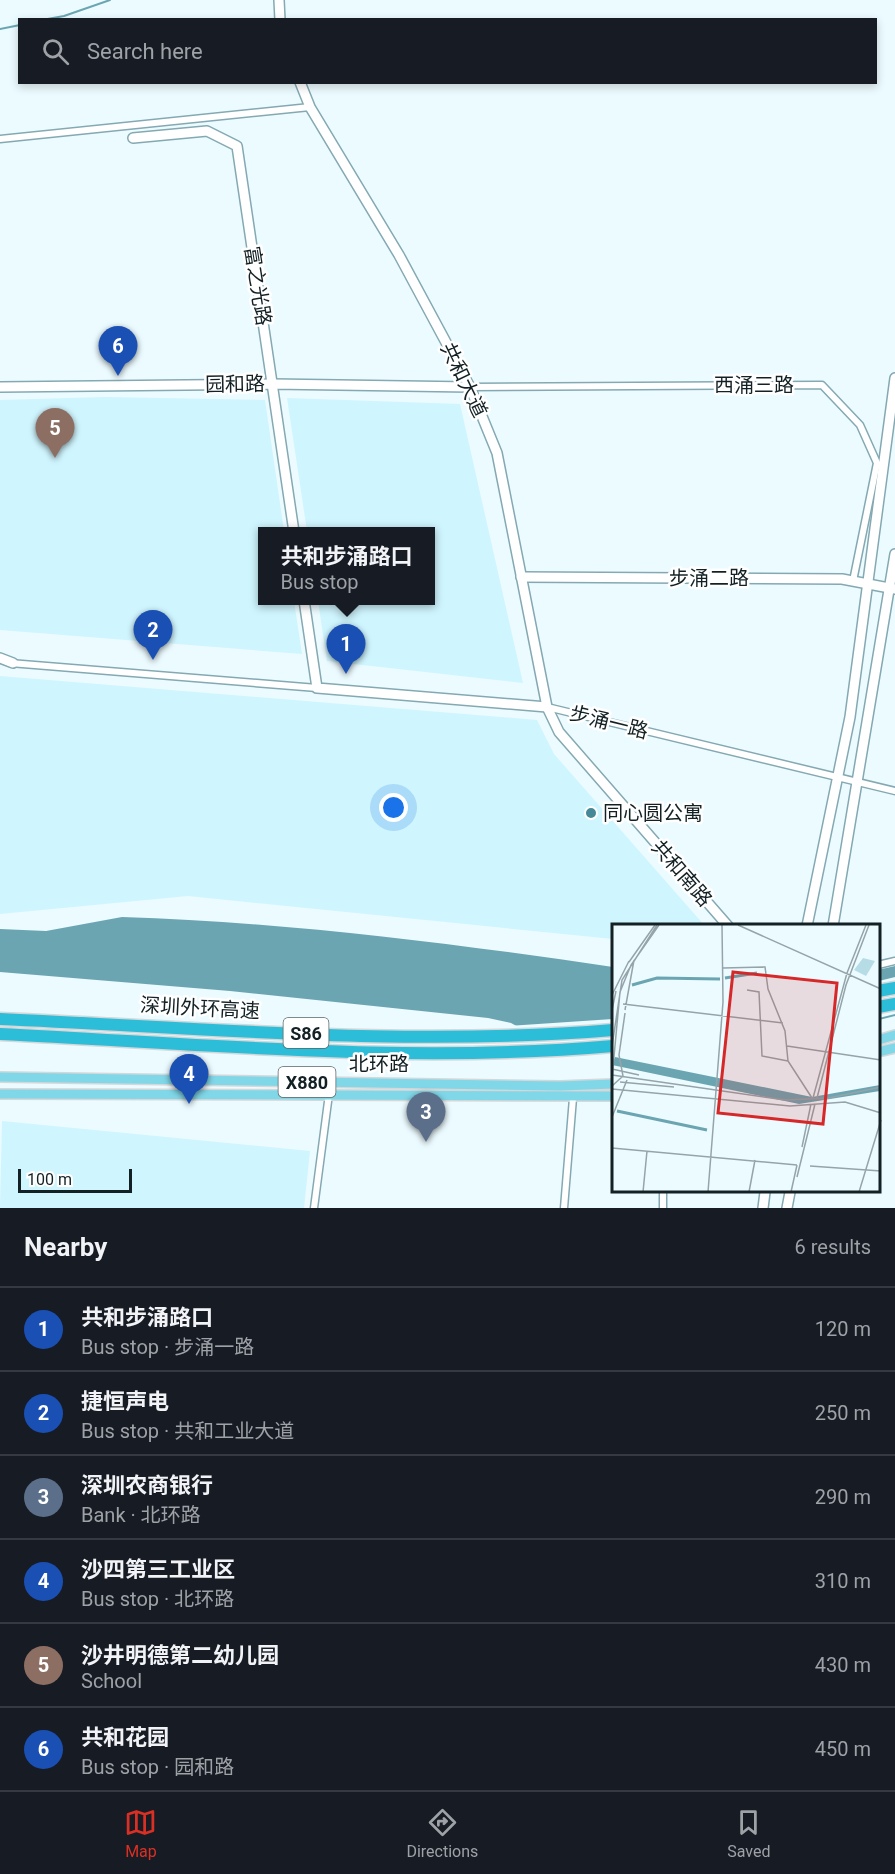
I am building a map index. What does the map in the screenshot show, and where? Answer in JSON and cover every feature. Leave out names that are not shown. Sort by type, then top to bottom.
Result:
[{"type":"highway","points":[[880,991],[895,988]]},
{"type":"highway","points":[[880,1008],[895,1004]]},
{"type":"highway","name":"深圳外环高速","points":[[0,1018],[398,1037],[505,1036],[612,1029]]},
{"type":"highway","name":"深圳外环高速","points":[[0,1035],[409,1053],[505,1052],[612,1046]]},
{"type":"main road","points":[[880,1040],[895,1035]]},
{"type":"main road","points":[[880,1052],[895,1048]]},
{"type":"main road","points":[[0,1069],[34,1077]]},
{"type":"main road","name":"北环路","points":[[0,1077],[560,1086],[612,1084]]},
{"type":"main road","points":[[0,1099],[16,1093]]},
{"type":"main road","name":"北环路","points":[[0,1094],[329,1094],[573,1098],[612,1096]]},
{"type":"street","points":[[279,0],[280,18]]},
{"type":"street","name":"共和大道","points":[[301,84],[310,107],[399,255],[470,387],[497,453],[547,707]]},
{"type":"street","points":[[0,139],[310,107]]},
{"type":"street","name":"富之光路","points":[[133,138],[207,131],[237,146],[293,527]]},
{"type":"street","points":[[807,924],[850,717],[895,378]]},
{"type":"street","name":"园和路","points":[[0,387],[273,384],[470,387]]},
{"type":"street","name":"西涌三路","points":[[470,387],[822,385],[860,425],[877,463],[853,580]]},
{"type":"street","points":[[833,924],[892,588],[895,554]]},
{"type":"street","name":"步涌二路","points":[[521,577],[853,580],[892,588]]},
{"type":"street","points":[[0,660],[13,663],[317,688],[305,605]]},
{"type":"street","name":"步涌一路","points":[[317,688],[547,707],[895,792]]},
{"type":"street","name":"共和南路","points":[[547,707],[559,732],[726,924]]},
{"type":"street","points":[[880,965],[895,961]]},
{"type":"street","points":[[314,1208],[329,1094]]},
{"type":"street","points":[[564,1208],[573,1098]]},
{"type":"street","points":[[763,1208],[765,1193]]},
{"type":"street","points":[[787,1208],[790,1193]]},
{"type":"shaded area","points":[[105,397],[265,400],[283,527],[258,527],[258,605],[295,605],[302,654],[0,630],[0,400]]},
{"type":"shaded area","points":[[287,398],[460,404],[523,683],[327,661],[319,605],[435,605],[435,527],[306,527]]},
{"type":"shaded area","points":[[0,676],[537,720],[554,754],[703,924],[612,924],[612,939],[188,896],[0,914]]},
{"type":"shaded area","points":[[122,917],[183,920],[368,935],[612,967],[612,1056],[568,1054],[511,1023],[488,1018],[230,991],[0,972],[0,929],[46,931]]},
{"type":"shaded area","points":[[895,966],[895,1016],[880,1020],[880,970]]},
{"type":"shaded area","points":[[2,1121],[310,1151],[304,1208],[0,1208]]},
{"type":"pier","points":[[895,977],[895,1014],[880,1018],[880,981]]},
{"type":"pier","points":[[612,1019],[612,1056],[567,1057],[507,1026]]},
{"type":"waterway","points":[[53,18],[110,0]]},
{"type":"waterway","points":[[0,29],[18,25]]},
{"type":"place","name":"共和花园","points":[[118,376]]},
{"type":"place","name":"沙井明德第二幼儿园","points":[[55,458]]},
{"type":"place","name":"捷恒声电","points":[[153,660]]},
{"type":"place","name":"共和步涌路口","points":[[346,674]]},
{"type":"place","name":"同心圆公寓","points":[[591,813]]},
{"type":"place","name":"沙四第三工业区","points":[[189,1104]]},
{"type":"place","name":"深圳农商银行","points":[[426,1142]]}]
